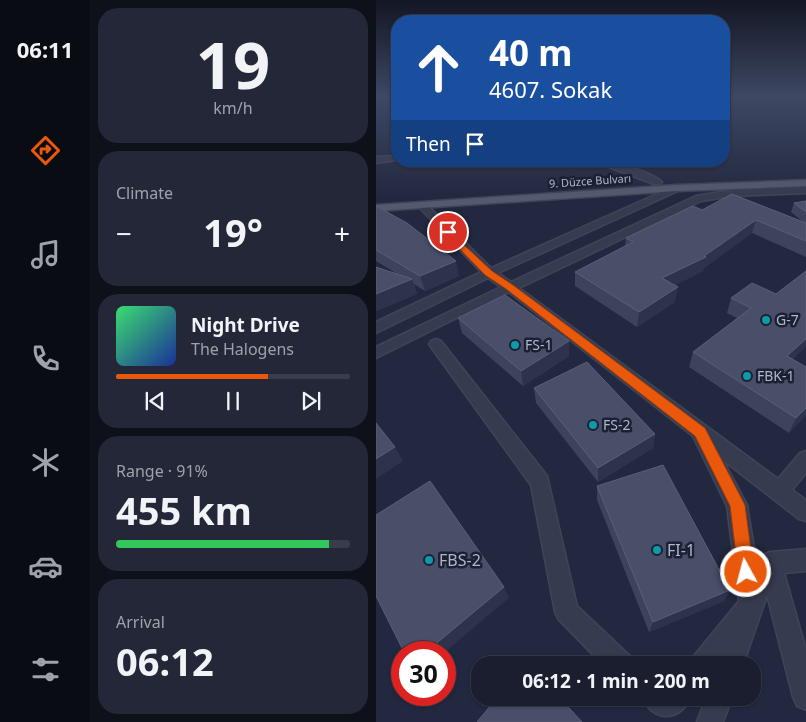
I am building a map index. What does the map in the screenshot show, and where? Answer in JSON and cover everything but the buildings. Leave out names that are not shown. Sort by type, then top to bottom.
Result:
[{"type":"main road","name":"9. Düzce Bulvarı","points":[[376,201],[657,182],[791,175],[806,176]]},
{"type":"main road","name":"9. Düzce Bulvarı","points":[[376,208],[677,188],[806,183]]},
{"type":"street","points":[[376,160],[391,159]]},
{"type":"street","points":[[616,167],[657,182]]},
{"type":"street","points":[[376,328],[488,273],[677,188]]},
{"type":"street","points":[[376,353],[510,287],[700,198],[733,193],[806,190]]},
{"type":"street","points":[[422,205],[488,273],[510,287],[806,512]]},
{"type":"street","points":[[436,344],[540,482],[567,612],[612,656]]},
{"type":"street","points":[[700,432],[737,505],[750,605],[710,656]]},
{"type":"street","points":[[779,492],[806,459]]},
{"type":"street","points":[[770,563],[806,560]]},
{"type":"street","points":[[733,656],[750,605],[770,563]]},
{"type":"street","points":[[770,563],[806,697]]},
{"type":"street","points":[[710,722],[716,706]]},
{"type":"place","name":"G-7","points":[[766,320]]},
{"type":"place","name":"FS-1","points":[[515,345]]},
{"type":"place","name":"FBK-1","points":[[747,376]]},
{"type":"place","name":"FS-2","points":[[593,425]]},
{"type":"place","name":"FI-1","points":[[657,550]]},
{"type":"place","name":"FBS-2","points":[[429,560]]},
{"type":"route","points":[[448,232],[488,273],[510,287],[700,432],[737,505],[746,572]]}]
